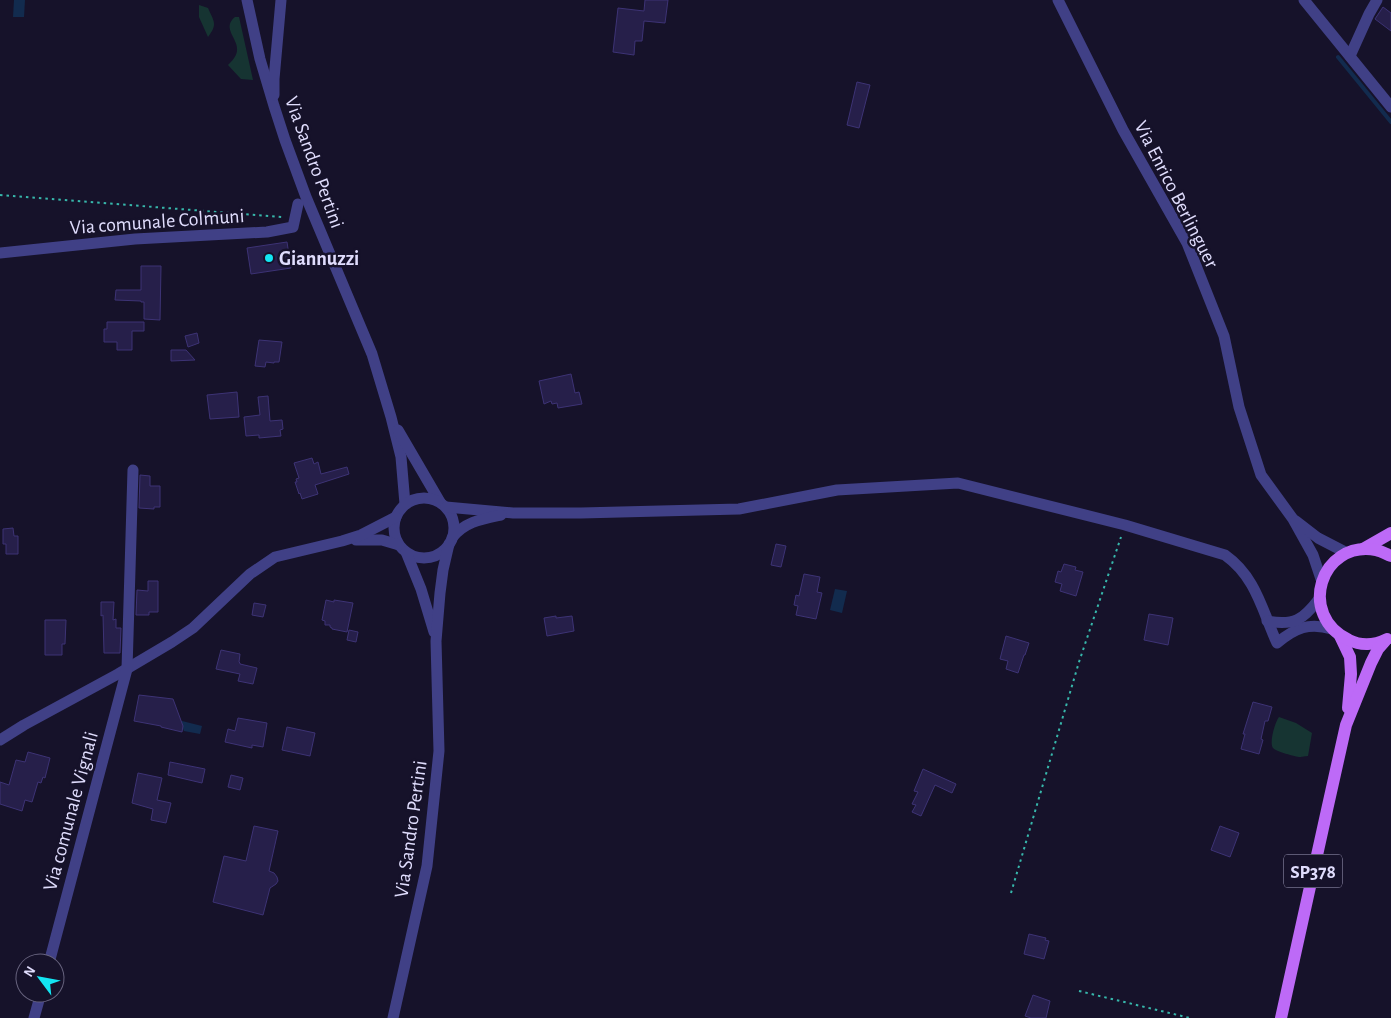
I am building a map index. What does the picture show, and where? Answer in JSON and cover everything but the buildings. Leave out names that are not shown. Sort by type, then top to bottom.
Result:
[{"type":"main road","name":"SP378","points":[[1281,1018],[1346,725],[1351,674],[1350,657],[1321,610],[1319,599],[1322,582],[1336,560],[1347,553],[1363,549],[1391,532]]},
{"type":"main road","name":"SP378","points":[[1363,549],[1378,550],[1391,556]]},
{"type":"main road","name":"SP378","points":[[1336,633],[1354,642],[1369,644],[1388,639]]},
{"type":"main road","name":"SP378","points":[[1346,725],[1371,663],[1378,649],[1388,639]]},
{"type":"street","name":"Via Sandro Pertini","points":[[247,0],[260,59],[274,106],[306,197],[372,354],[401,458],[404,504]]},
{"type":"street","points":[[274,106],[274,79],[281,0]]},
{"type":"street","name":"Via Enrico Berlinguer","points":[[1058,0],[1123,130],[1187,243],[1224,336],[1239,407],[1261,475],[1293,519],[1313,554],[1322,582]]},
{"type":"street","points":[[1304,0],[1391,106]]},
{"type":"street","points":[[1350,56],[1368,14],[1377,0]]},
{"type":"street","name":"Via comunale Colmuni","points":[[0,253],[135,239],[267,232],[293,227],[298,204]]},
{"type":"street","name":"Via Sandro Pertini","points":[[391,417],[443,505]]},
{"type":"street","name":"Via comunale Vignali","points":[[52,953],[127,669],[133,470]]},
{"type":"street","points":[[443,505],[513,513],[739,509],[837,490],[958,483],[1125,525],[1225,554],[1243,570],[1259,598],[1277,643],[1300,628],[1321,626],[1336,633]]},
{"type":"street","points":[[422,498],[432,498],[443,505],[450,514],[454,530],[441,585],[436,641],[422,589],[395,536],[394,526],[396,517],[404,504],[422,498]]},
{"type":"street","points":[[342,541],[382,540],[402,548],[414,556],[424,558],[434,556],[442,551],[458,530],[479,520],[513,513]]},
{"type":"street","points":[[0,740],[172,642],[193,628],[250,574],[275,557],[361,535],[396,517]]},
{"type":"street","name":"Via Enrico Berlinguer","points":[[1293,519],[1318,538],[1347,553]]},
{"type":"street","points":[[1267,621],[1291,623],[1306,614],[1319,599]]},
{"type":"street","name":"Via Sandro Pertini","points":[[393,1018],[427,866],[439,751],[436,641]]},
{"type":"street","points":[[34,1018],[38,1003]]},
{"type":"path","points":[[0,195],[286,217],[295,211],[298,204]]},
{"type":"path","points":[[1011,894],[1079,662],[1125,525]]},
{"type":"path","points":[[1079,991],[1190,1018]]},
{"type":"green space","points":[[199,5],[208,8],[213,20],[214,26],[208,37],[199,17]]},
{"type":"green space","points":[[235,17],[239,17],[253,80],[241,79],[228,65],[235,57],[237,51],[236,42],[230,29],[231,21]]},
{"type":"green space","points":[[1279,717],[1296,723],[1312,733],[1308,756],[1294,756],[1273,748],[1273,732]]},
{"type":"water","points":[[14,0],[25,0],[24,17],[13,17]]},
{"type":"water","points":[[835,589],[847,591],[842,613],[830,610]]},
{"type":"water","points":[[182,721],[202,726],[200,734],[184,731],[181,724]]},
{"type":"waterway","points":[[1338,57],[1391,122]]},
{"type":"place","name":"Giannuzzi","points":[[269,258]]}]
